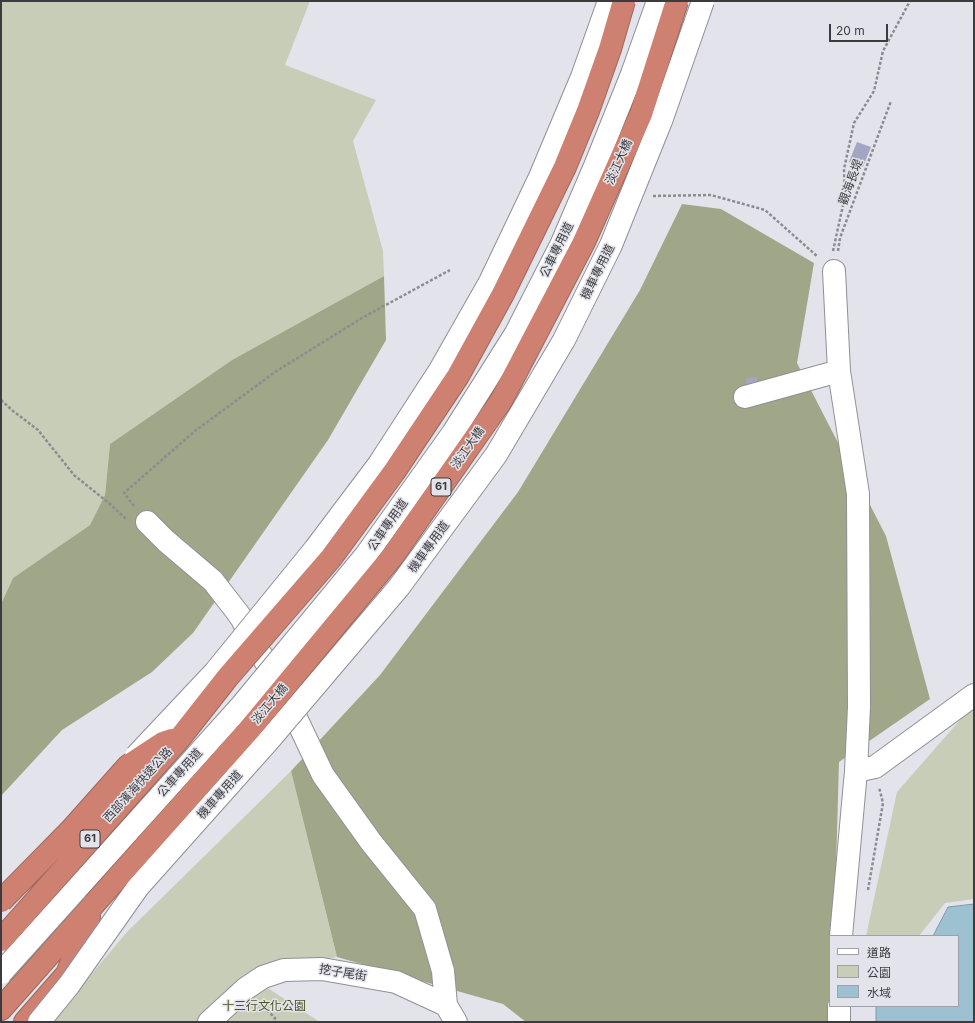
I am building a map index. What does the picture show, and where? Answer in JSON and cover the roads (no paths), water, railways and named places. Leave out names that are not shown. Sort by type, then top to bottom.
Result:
[{"type":"highway","name":"61","points":[[179,739],[227,678],[331,558],[394,472],[458,376],[504,294],[565,167],[588,111],[610,49],[624,1]]},
{"type":"highway","name":"淡江大橋","points":[[94,904],[248,732],[392,558],[500,401],[584,242],[641,114],[677,1]]},
{"type":"highway","points":[[1,901],[71,830],[128,766],[163,743],[179,739]]},
{"type":"highway","name":"西部濱海快速公路","points":[[1,940],[179,739]]},
{"type":"highway","name":"61","points":[[1,1009],[94,904]]},
{"type":"highway","points":[[25,1022],[67,974],[94,904]]},
{"type":"lane","points":[[1,896],[69,828],[215,672],[315,549],[379,464],[440,370],[490,282],[540,177],[582,76],[609,1]]},
{"type":"lane","name":"公車專用道","points":[[1,973],[242,705],[366,555],[453,433],[516,333],[561,245],[632,74],[658,1]]},
{"type":"lane","name":"機車專用道","points":[[40,1022],[69,985],[138,887],[270,739],[399,587],[496,455],[564,340],[611,245],[661,121],[703,1]]},
{"type":"lane","points":[[833,262],[839,371],[858,494],[859,707],[856,771],[841,935]]},
{"type":"lane","points":[[745,397],[839,371]]},
{"type":"lane","points":[[139,522],[166,541],[213,581],[242,619],[254,644],[279,682],[323,775],[371,842],[425,909],[443,971],[451,1013]]},
{"type":"lane","points":[[856,771],[875,767],[974,695]]},
{"type":"lane","name":"挖子尾街","points":[[209,1022],[245,989],[263,976],[284,970],[322,969],[396,982],[451,1013]]},
{"type":"lane","points":[[839,1007],[839,1022]]},
{"type":"water","points":[[974,904],[974,1022],[876,1022],[876,1007],[959,1007],[959,935],[934,935],[948,907]]},
{"type":"park label","name":"十三行文化公園","points":[[264,1006]]}]
